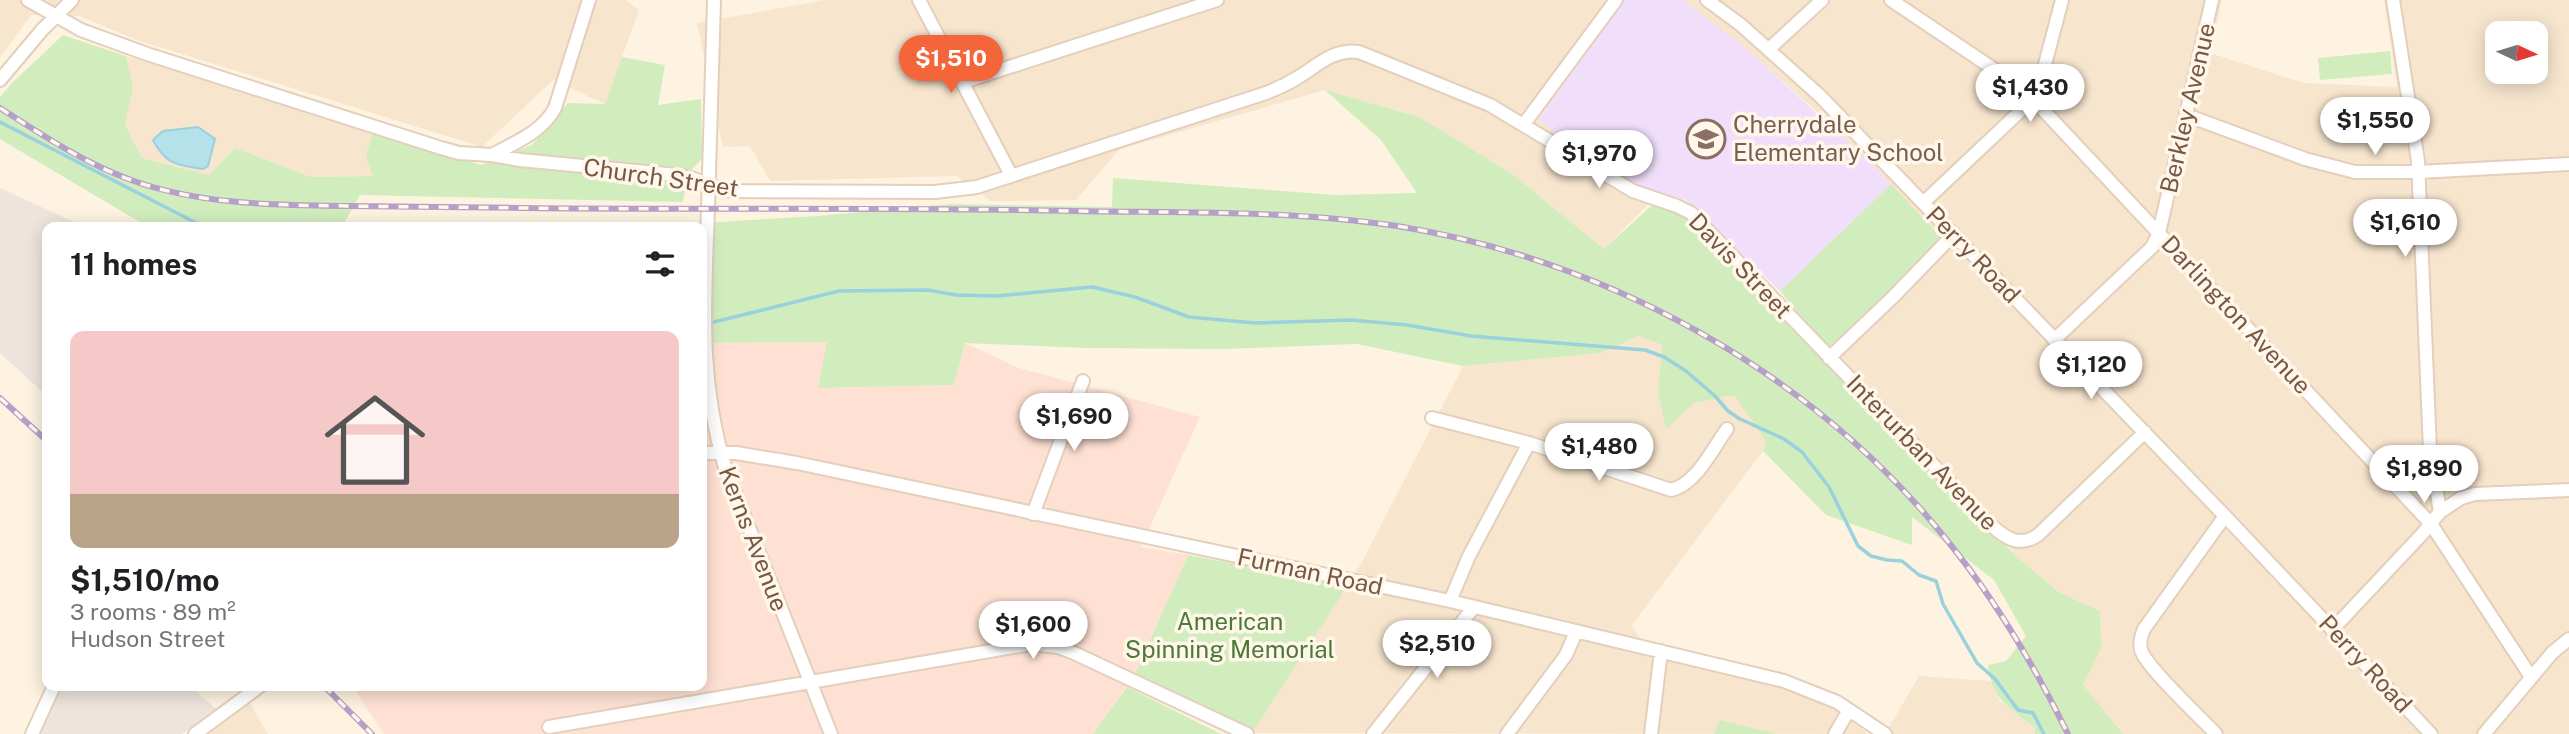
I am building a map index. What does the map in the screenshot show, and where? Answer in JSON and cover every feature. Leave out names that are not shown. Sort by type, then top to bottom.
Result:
[{"type":"street","name":"Church Street","points":[[29,0],[81,30],[147,54],[459,153],[667,174],[691,178],[723,190],[737,191],[935,192],[977,187],[1266,93],[1296,79],[1338,53]]},
{"type":"street","points":[[0,80],[72,0]]},
{"type":"street","points":[[492,155],[534,132],[550,117],[589,0]]},
{"type":"street","name":"Kerns Avenue","points":[[707,240],[714,0]]},
{"type":"street","points":[[919,0],[1011,176]]},
{"type":"street","points":[[963,82],[1217,0]]},
{"type":"street","points":[[1524,124],[1616,0]]},
{"type":"street","name":"Perry Road","points":[[1707,0],[1769,49],[1820,96],[2431,734]]},
{"type":"street","points":[[1769,49],[1822,0]]},
{"type":"street","name":"Darlington Avenue","points":[[1891,0],[2019,86],[2033,99],[2431,524],[2530,677]]},
{"type":"street","points":[[1923,203],[2033,99],[2062,0]]},
{"type":"street","name":"Berkley Avenue","points":[[2054,340],[2152,247],[2159,233],[2213,0]]},
{"type":"street","points":[[2393,0],[2418,172],[2430,450],[2440,512]]},
{"type":"street","name":"Davis Street","points":[[1338,53],[1359,52],[1457,90],[1524,124],[1633,191],[1677,205],[1691,213],[1829,358]]},
{"type":"street","points":[[2186,115],[2339,169],[2371,174],[2569,164]]},
{"type":"street","points":[[1829,358],[1954,234]]},
{"type":"street","name":"Interurban Avenue","points":[[1829,358],[1899,427],[1990,524],[2003,536],[2014,541],[2028,541],[2038,535],[2144,432]]},
{"type":"street","points":[[1033,514],[1083,381]]},
{"type":"street","name":"Kerns Avenue","points":[[707,384],[720,452],[831,734]]},
{"type":"street","points":[[1432,418],[1529,443],[1671,490],[1681,487],[1691,478],[1727,429]]},
{"type":"street","points":[[1450,601],[1469,556],[1529,443]]},
{"type":"street","name":"Furman Road","points":[[707,453],[720,452],[797,463],[1450,601],[1784,681],[1822,695],[1885,734]]},
{"type":"street","points":[[2332,630],[2440,512],[2461,498],[2475,494],[2569,490]]},
{"type":"street","points":[[2216,734],[2150,664],[2141,649],[2140,640],[2144,629],[2225,516]]},
{"type":"street","points":[[1373,734],[1474,607]]},
{"type":"street","points":[[1507,734],[1566,655],[1576,632]]},
{"type":"street","points":[[2484,734],[2530,677],[2569,639]]},
{"type":"street","points":[[549,727],[1019,645],[1044,645],[1074,653],[1246,734]]},
{"type":"street","points":[[1651,734],[1661,652]]},
{"type":"street","points":[[32,734],[52,691]]},
{"type":"street","points":[[195,734],[253,691]]},
{"type":"street","points":[[1835,734],[1849,710]]},
{"type":"shaded area","points":[[0,0],[626,0],[639,10],[605,104],[553,80],[482,147],[137,40],[79,16],[31,15],[0,58]]},
{"type":"shaded area","points":[[825,0],[1625,0],[1538,120],[1640,187],[1661,191],[1604,249],[1511,173],[1419,117],[1325,90],[1120,149],[1076,200],[991,201],[957,176],[770,181],[750,146],[723,147],[697,23]]},
{"type":"shaded area","name":"Cherrydale Elementary School","points":[[1625,0],[1683,0],[1744,47],[1891,184],[1780,291],[1686,200],[1640,187],[1538,120]]},
{"type":"shaded area","points":[[1683,0],[2222,0],[2210,53],[2304,83],[2397,87],[2384,0],[2569,0],[2569,734],[2123,734],[2082,688],[2100,612],[2060,593],[2018,558],[1941,462],[1828,348],[1943,241],[1815,110],[1744,47]]},
{"type":"shaded area","points":[[126,56],[374,130],[374,176],[311,177],[235,148],[208,175],[142,158],[125,125],[133,87]]},
{"type":"shaded area","points":[[0,188],[74,222],[42,222],[42,391],[0,353]]},
{"type":"shaded area","points":[[1639,336],[1662,345],[1658,393],[1666,428],[1694,403],[1734,395],[1767,441],[1763,451],[1631,626],[1656,657],[1824,699],[1868,734],[1252,733],[1362,562],[1463,366],[1601,353]]},
{"type":"shaded area","points":[[828,342],[818,388],[954,385],[965,343],[1019,368],[1200,417],[1141,547],[1188,555],[1134,676],[1093,734],[384,734],[355,691],[707,691],[707,343]]},
{"type":"shaded area","points":[[1919,676],[1990,681],[1999,700],[2035,728],[2035,734],[1885,734]]},
{"type":"shaded area","points":[[52,691],[196,691],[216,709],[182,734],[33,734]]},
{"type":"shaded area","points":[[248,700],[268,734],[203,734]]},
{"type":"green space","points":[[63,35],[126,56],[133,87],[125,125],[142,158],[208,175],[235,148],[311,177],[373,176],[366,157],[374,130],[481,165],[532,145],[568,103],[605,104],[622,57],[665,65],[658,105],[701,99],[702,159],[688,173],[683,202],[360,195],[345,222],[140,222],[0,139],[0,97]]},
{"type":"green space","points":[[2390,51],[2392,74],[2320,80],[2318,58]]},
{"type":"green space","points":[[1325,90],[1419,117],[1511,173],[1604,249],[1653,204],[1677,213],[1698,228],[2018,558],[2060,593],[2100,611],[2101,648],[2083,685],[2123,734],[2035,734],[2035,728],[2003,702],[1990,677],[1988,665],[2006,661],[2026,636],[1994,580],[1912,517],[1912,545],[1826,515],[1763,451],[1766,441],[1734,395],[1694,403],[1666,429],[1658,393],[1662,345],[1639,336],[1601,353],[1463,366],[1357,344],[1223,349],[1086,348],[965,343],[954,385],[818,388],[827,342],[707,343],[707,223],[950,204],[1112,207],[1113,178],[1335,195],[1417,193],[1381,140]]},
{"type":"green space","points":[[1629,133],[1645,147],[1644,161],[1638,166],[1627,162],[1616,146],[1620,138]]},
{"type":"green space","points":[[1891,184],[1943,240],[1828,348],[1780,291]]},
{"type":"green space","name":"American Spinning Memorial","points":[[1188,555],[1348,585],[1252,733],[1134,676]]},
{"type":"green space","points":[[1127,687],[1221,734],[1093,734]]},
{"type":"green space","points":[[1719,720],[1777,734],[1714,734]]},
{"type":"water","points":[[198,127],[215,139],[208,166],[203,169],[173,162],[163,155],[153,140],[163,131]]},
{"type":"waterway","points":[[0,122],[194,222]]},
{"type":"waterway","points":[[710,323],[839,291],[928,290],[956,295],[996,296],[1092,287],[1135,297],[1189,317],[1255,323],[1351,320],[1407,325],[1471,336],[1645,350],[1664,357],[1686,371],[1740,419],[1784,439],[1802,452],[1829,487],[1858,546],[1871,556],[1902,561],[1919,575],[1936,581],[1943,604],[1977,663],[1995,679],[2018,710],[2033,713],[2044,734]]},
{"type":"railway","points":[[0,108],[64,148],[131,180],[184,194],[238,202],[391,207],[1236,213],[1357,221],[1475,242],[1553,266],[1628,296],[1700,333],[1769,376],[1833,424],[1893,479],[1964,562],[2013,633],[2068,734]]},
{"type":"railway","points":[[0,398],[42,436]]},
{"type":"railway","points":[[329,691],[372,734]]},
{"type":"place","name":"Cherrydale Elementary School","points":[[1706,139]]}]
